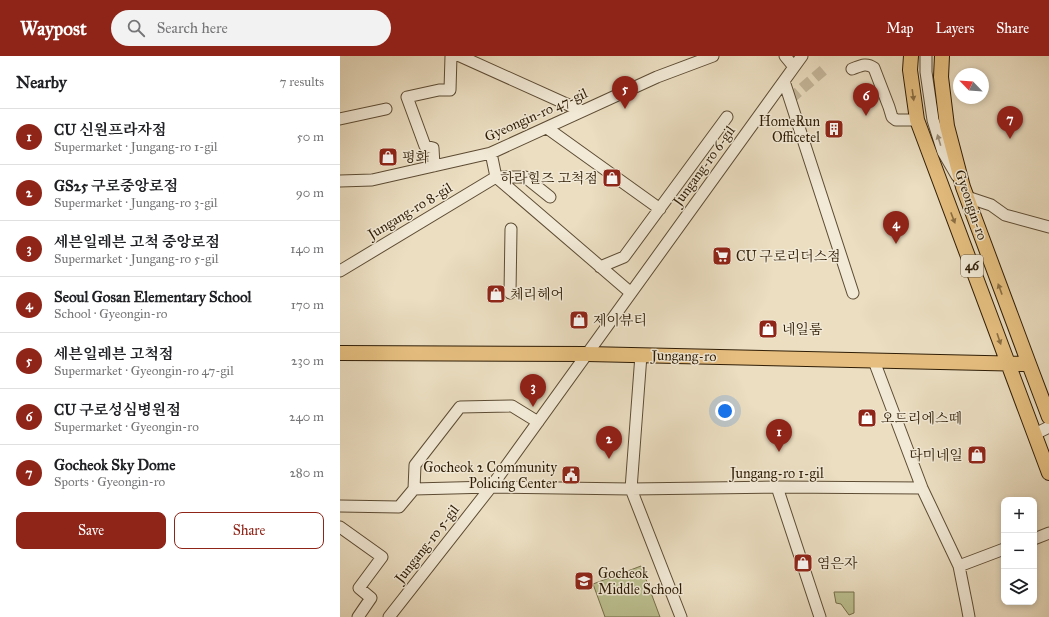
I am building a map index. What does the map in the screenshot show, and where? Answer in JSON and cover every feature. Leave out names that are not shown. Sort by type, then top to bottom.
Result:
[{"type":"main road","name":"Gyeongin-ro","points":[[911,56],[910,70],[917,120],[1049,473]]},
{"type":"main road","name":"Gyeongin-ro","points":[[942,56],[941,77],[947,126],[965,192],[1049,417]]},
{"type":"main road","name":"Jungang-ro","points":[[340,353],[587,354],[1029,364]]},
{"type":"street","points":[[434,166],[433,148],[425,146],[407,98],[439,90],[450,90],[451,56]]},
{"type":"street","points":[[460,56],[582,111]]},
{"type":"street","name":"Gyeongin-ro 47-gil","points":[[340,181],[372,180],[491,153],[657,77],[713,56]]},
{"type":"street","points":[[785,56],[794,67]]},
{"type":"street","name":"Jungang-ro 6-gil","points":[[587,354],[802,56]]},
{"type":"street","points":[[926,56],[926,72],[933,120],[943,152],[965,192],[1005,215],[1049,227]]},
{"type":"street","points":[[852,69],[865,64],[874,68],[892,118],[896,120],[917,120]]},
{"type":"street","points":[[784,81],[853,293]]},
{"type":"street","points":[[340,119],[386,109]]},
{"type":"street","points":[[600,266],[624,258],[727,117]]},
{"type":"street","points":[[547,128],[660,209]]},
{"type":"street","points":[[491,153],[496,177],[631,293]]},
{"type":"street","points":[[496,177],[524,177],[550,197]]},
{"type":"street","name":"Jungang-ro 8-gil","points":[[340,271],[496,177]]},
{"type":"street","points":[[510,293],[511,229]]},
{"type":"street","name":"Jungang-ro 5-gil","points":[[389,617],[491,487],[587,354]]},
{"type":"street","points":[[640,355],[631,489],[681,617]]},
{"type":"street","points":[[874,361],[922,488],[958,566],[968,617]]},
{"type":"street","points":[[340,506],[399,507],[414,489],[415,465],[460,407],[512,406],[538,422]]},
{"type":"street","points":[[1035,434],[1049,428]]},
{"type":"street","name":"Jungang-ro 1-gil","points":[[414,489],[491,487],[631,489],[776,487],[922,488]]},
{"type":"street","points":[[776,487],[820,617]]},
{"type":"street","points":[[340,527],[382,557],[359,588],[371,598],[358,617]]},
{"type":"street","points":[[1037,538],[1049,533]]},
{"type":"street","points":[[958,566],[1001,551]]},
{"type":"green space","points":[[641,566],[660,617],[605,617],[593,584]]},
{"type":"green space","points":[[834,592],[854,592],[854,613],[849,615],[841,604],[836,603]]},
{"type":"tunnel","points":[[790,99],[827,67]]},
{"type":"place","name":"세븐일레븐 고척점","points":[[625,109]]},
{"type":"place","name":"CU 구로성심병원점","points":[[866,116]]},
{"type":"place","name":"HomeRun Officetel","points":[[834,129]]},
{"type":"place","name":"Gocheok Sky Dome","points":[[1010,139]]},
{"type":"place","name":"평화","points":[[388,157]]},
{"type":"place","name":"하라힐즈 고척점","points":[[612,178]]},
{"type":"place","name":"Seoul Gosan Elementary School","points":[[896,244]]},
{"type":"place","name":"CU 구로리더스점","points":[[722,256]]},
{"type":"place","name":"체리헤어","points":[[496,294]]},
{"type":"place","name":"제이뷰티","points":[[579,320]]},
{"type":"place","name":"네일룸","points":[[768,329]]},
{"type":"place","name":"세븐일레븐 고척 중앙로점","points":[[533,407]]},
{"type":"place","name":"오드리에스떼","points":[[867,418]]},
{"type":"place","name":"CU 신원프라자점","points":[[779,452]]},
{"type":"place","name":"다미네일","points":[[977,455]]},
{"type":"place","name":"GS25 구로중앙로점","points":[[609,459]]},
{"type":"place","name":"Gocheok 2 Community Policing Center","points":[[571,475]]},
{"type":"place","name":"염은자","points":[[803,563]]},
{"type":"place","name":"Gocheok Middle School","points":[[584,581]]}]
